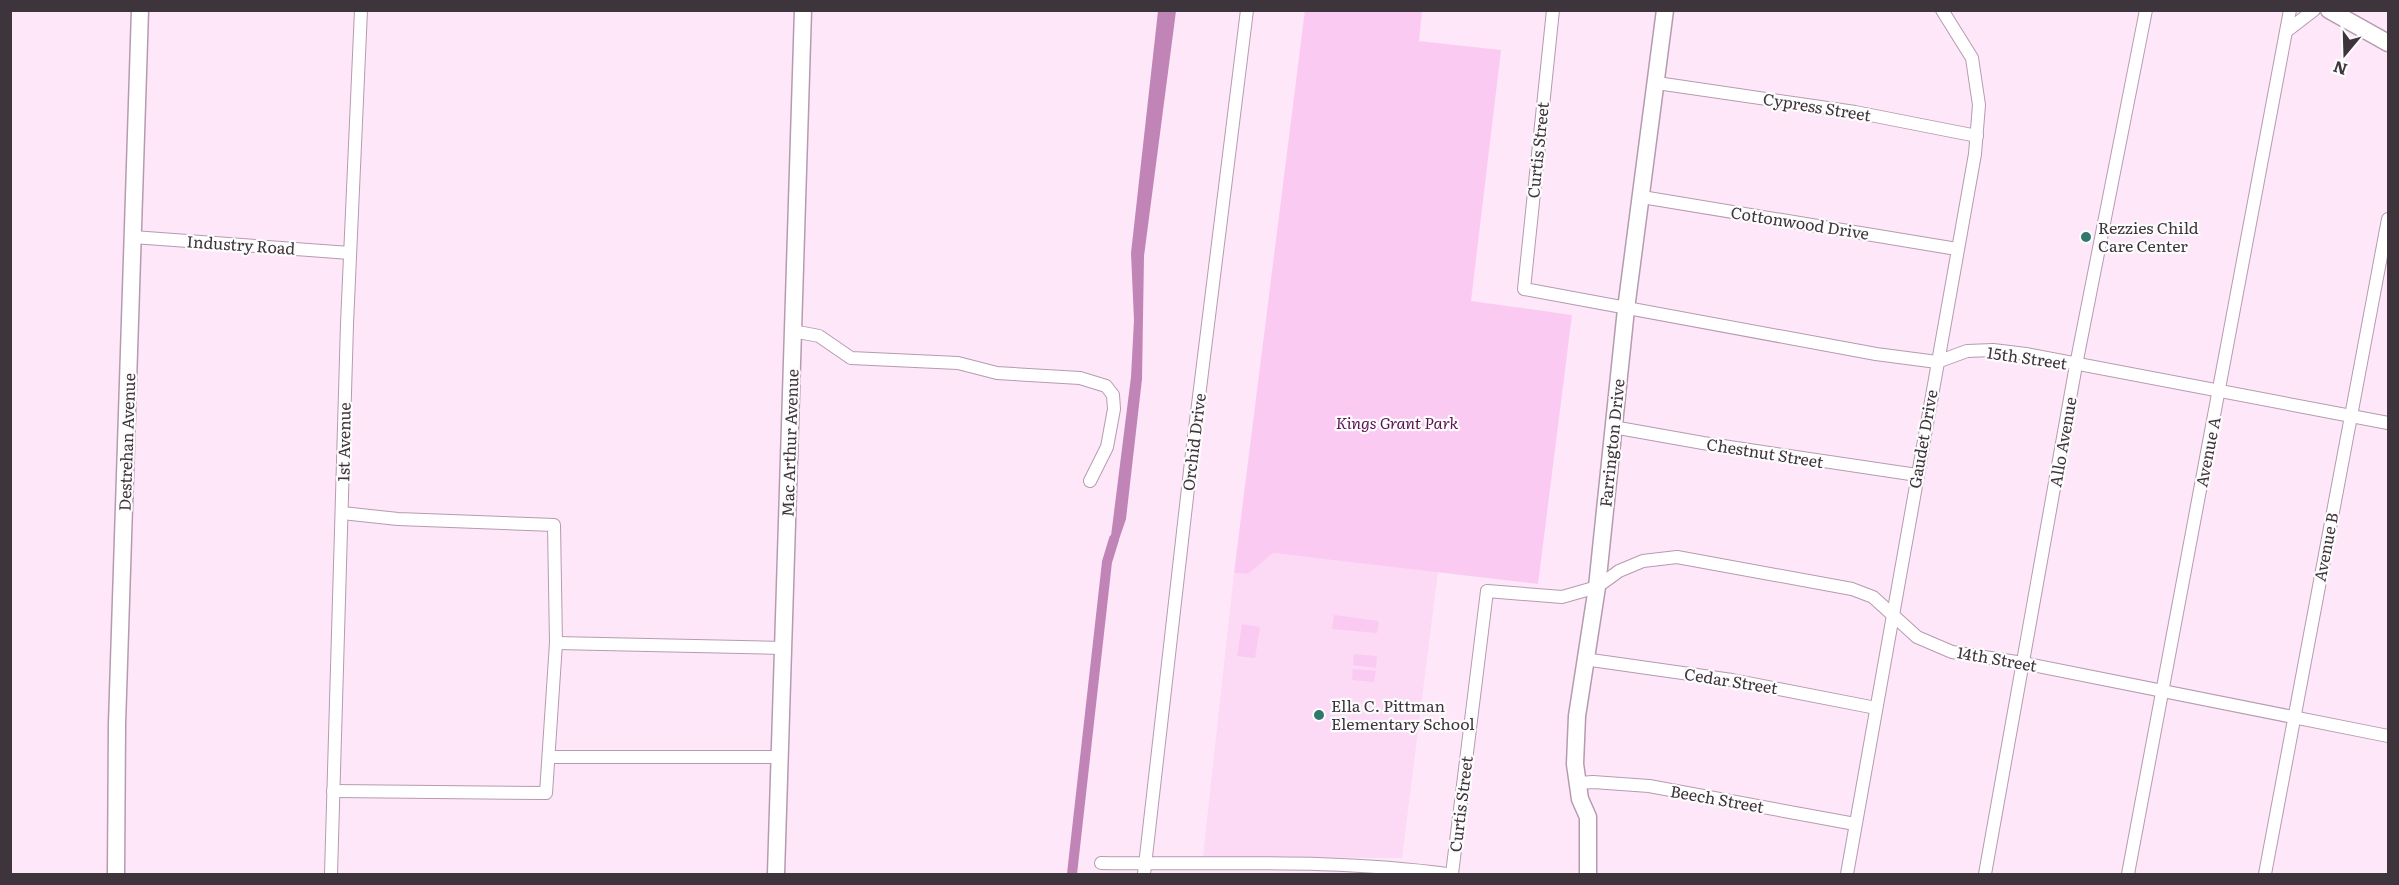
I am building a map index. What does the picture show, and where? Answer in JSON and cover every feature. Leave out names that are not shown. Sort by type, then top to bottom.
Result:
[{"type":"street","name":"Destrehan Avenue","points":[[116,874],[117,724],[140,10]]},
{"type":"street","name":"1st Avenue","points":[[331,874],[350,253],[361,10]]},
{"type":"street","name":"Mac Arthur Avenue","points":[[776,874],[803,10]]},
{"type":"street","name":"Orchid Drive","points":[[1145,869],[1247,10]]},
{"type":"street","name":"Curtis Street","points":[[1524,289],[1553,10]]},
{"type":"street","name":"Farrington Drive","points":[[1588,874],[1588,817],[1580,799],[1575,764],[1576,716],[1597,587],[1626,309],[1665,10]]},
{"type":"street","name":"Gaudet Drive","points":[[1846,874],[1894,618],[1977,136],[1979,105],[1972,58],[1942,10]]},
{"type":"street","name":"Allo Avenue","points":[[1985,874],[2076,365],[2146,10]]},
{"type":"street","name":"Avenue A","points":[[2128,874],[2290,10]]},
{"type":"street","points":[[2288,30],[2314,10]]},
{"type":"street","points":[[2328,10],[2388,43]]},
{"type":"street","name":"Cypress Street","points":[[1657,82],[1855,112],[1977,136]]},
{"type":"street","name":"Cottonwood Drive","points":[[1642,197],[1957,249]]},
{"type":"street","name":"Avenue B","points":[[2265,874],[2388,219]]},
{"type":"street","name":"Industry Road","points":[[132,237],[350,253]]},
{"type":"street","name":"15th Street","points":[[1524,289],[1626,309],[1937,362],[1967,351],[1993,350],[2388,423]]},
{"type":"street","points":[[793,331],[819,336],[851,358],[958,363],[997,373],[1080,378],[1106,386],[1113,395],[1114,409],[1107,447],[1090,481]]},
{"type":"street","name":"Chestnut Street","points":[[1613,427],[1917,476]]},
{"type":"street","points":[[333,791],[546,793],[556,643],[554,525],[398,519],[342,513]]},
{"type":"street","name":"14th Street","points":[[1487,591],[1562,597],[1597,587],[1619,571],[1643,561],[1677,557],[1852,589],[1874,597],[1917,638],[1952,652],[2023,663],[2388,736]]},
{"type":"street","name":"Curtis Street","points":[[1452,874],[1487,591]]},
{"type":"street","points":[[556,643],[783,648]]},
{"type":"street","name":"Cedar Street","points":[[1584,659],[1732,680],[1876,708]]},
{"type":"street","points":[[549,757],[781,757]]},
{"type":"street","name":"Beech Street","points":[[1578,783],[1649,786],[1855,824]]},
{"type":"street","points":[[1101,863],[1145,869],[1328,864],[1394,867],[1447,874]]},
{"type":"shaded area","points":[[1158,11],[1176,11],[1144,256],[1142,379],[1126,519],[1114,554],[1109,552],[1131,377],[1134,320],[1131,253]]},
{"type":"shaded area","name":"Ella C. Pittman Elementary School","points":[[1273,553],[1438,571],[1402,858],[1203,857],[1234,573],[1248,574]]},
{"type":"green space","name":"Kings Grant Park","points":[[1305,10],[1422,11],[1419,41],[1501,50],[1471,301],[1572,315],[1538,584],[1273,553],[1248,574],[1234,573]]},
{"type":"green space","points":[[1334,615],[1379,621],[1377,633],[1332,629]]},
{"type":"green space","points":[[1242,624],[1260,627],[1255,658],[1237,656]]},
{"type":"green space","points":[[1354,654],[1377,656],[1376,668],[1353,665]]},
{"type":"green space","points":[[1353,669],[1376,671],[1374,682],[1352,680]]},
{"type":"waterway","points":[[1072,874],[1107,562],[1114,539]]},
{"type":"place","name":"Rezzies Child Care Center","points":[[2086,237]]},
{"type":"place","name":"Ella C. Pittman Elementary School","points":[[1319,715]]}]
